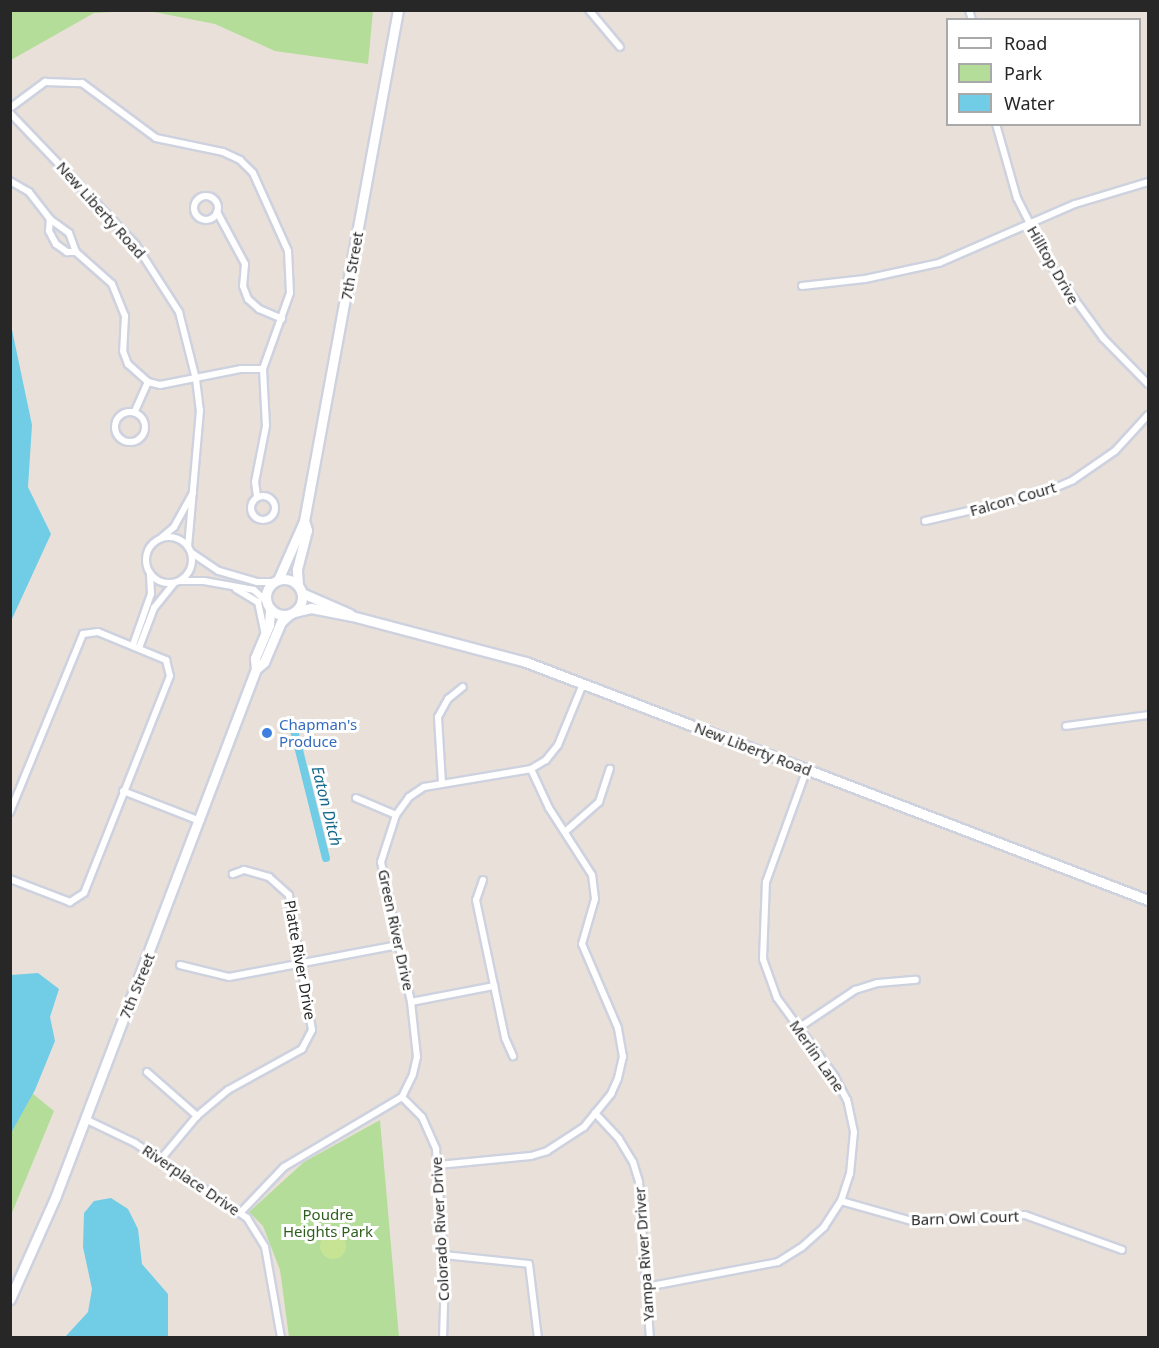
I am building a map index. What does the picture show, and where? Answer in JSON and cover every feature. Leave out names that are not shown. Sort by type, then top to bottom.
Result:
[{"type":"street","name":"7th Street","points":[[276,581],[304,521],[398,10]]},
{"type":"street","points":[[589,10],[620,47]]},
{"type":"street","points":[[10,110],[45,81],[82,83],[156,138],[223,152],[240,160],[253,173],[288,251],[290,293],[263,369],[266,426],[255,482],[257,497]]},
{"type":"street","name":"New Liberty Road","points":[[10,110],[136,245],[179,312],[196,379],[200,439],[193,493],[190,550]]},
{"type":"street","name":"Hilltop Drive","points":[[997,126],[1015,192],[1030,225],[1080,312],[1149,384]]},
{"type":"street","points":[[10,181],[29,192],[50,219],[69,234],[76,252],[112,284],[125,316],[123,351],[128,364],[148,382],[160,385],[241,369],[263,369]]},
{"type":"street","points":[[802,286],[865,279],[926,267],[1096,196],[1149,182]]},
{"type":"street","points":[[218,212],[245,264],[243,286],[248,299],[259,309],[282,319]]},
{"type":"street","points":[[50,219],[49,231],[56,244],[67,252],[76,252]]},
{"type":"street","points":[[135,411],[148,382]]},
{"type":"street","points":[[135,411],[144,425],[137,441],[127,444],[115,430],[123,414],[135,411]]},
{"type":"street","name":"Falcon Court","points":[[925,521],[1038,495],[1073,480],[1115,451],[1149,415]]},
{"type":"street","name":"New Liberty Road","points":[[160,539],[174,527],[193,493]]},
{"type":"street","points":[[267,496],[273,501],[274,513],[269,519],[257,519],[251,512],[251,503],[257,497],[267,496]]},
{"type":"street","name":"7th Street","points":[[300,589],[297,570],[307,530],[304,521]]},
{"type":"street","points":[[136,647],[152,594],[150,572],[148,550],[160,539],[176,538],[219,571],[257,582],[291,580],[300,589],[302,602],[292,613],[277,614],[254,591],[204,581],[158,580],[150,572]]},
{"type":"street","points":[[136,647],[154,609],[176,582],[189,573],[190,550]]},
{"type":"street","points":[[268,605],[266,592],[276,581]]},
{"type":"street","points":[[233,588],[258,602],[265,634]]},
{"type":"street","name":"New Liberty Road","points":[[300,589],[352,616]]},
{"type":"street","name":"7th Street","points":[[10,1299],[32,1255],[200,821],[256,669],[255,658],[265,634],[268,605]]},
{"type":"street","name":"New Liberty Road","points":[[292,613],[311,608],[352,616],[526,662],[1149,900]]},
{"type":"street","name":"7th Street","points":[[256,669],[264,662],[281,622],[292,613]]},
{"type":"street","points":[[10,812],[78,639],[90,631],[98,632],[166,660],[171,670],[80,898],[63,901],[10,879]]},
{"type":"street","points":[[438,1165],[531,1156],[567,1140],[611,1094],[623,1057],[618,1028],[583,950],[594,899],[592,875],[566,831],[549,808],[531,769],[546,760],[558,745],[583,684]]},
{"type":"street","points":[[442,783],[438,717],[448,699],[463,687]]},
{"type":"street","points":[[1066,726],[1149,716]]},
{"type":"street","name":"Green River Drive","points":[[402,1097],[417,1057],[411,1002],[381,862],[396,815],[409,797],[424,787],[531,769]]},
{"type":"street","name":"Merlin Lane","points":[[646,1287],[778,1262],[817,1234],[841,1201],[853,1158],[851,1114],[835,1077],[797,1029],[777,998],[763,959],[762,923],[766,882],[807,769]]},
{"type":"street","points":[[566,831],[598,802],[610,770]]},
{"type":"street","points":[[123,791],[200,821]]},
{"type":"street","points":[[356,798],[396,815]]},
{"type":"street","name":"Platte River Drive","points":[[160,1159],[197,1116],[228,1090],[302,1049],[312,1030],[289,895],[280,883],[244,870],[233,874]]},
{"type":"street","points":[[483,880],[476,900],[504,1038],[513,1056]]},
{"type":"street","points":[[180,965],[229,977],[398,945]]},
{"type":"street","points":[[797,1029],[855,990],[916,980]]},
{"type":"street","points":[[411,1002],[494,986]]},
{"type":"street","points":[[147,1072],[197,1116]]},
{"type":"street","points":[[241,1212],[284,1167],[402,1097]]},
{"type":"street","name":"Colorado River Drive","points":[[402,1097],[422,1117],[432,1134],[438,1165],[444,1255],[443,1338]]},
{"type":"street","name":"Yampa River Driver","points":[[595,1113],[619,1139],[633,1162],[639,1182],[650,1338]]},
{"type":"street","name":"Riverplace Drive","points":[[85,1119],[160,1159],[241,1212],[260,1234],[265,1247],[281,1338]]},
{"type":"street","name":"Barn Owl Court","points":[[841,1201],[878,1214],[921,1222],[1025,1215],[1122,1250]]},
{"type":"street","points":[[444,1255],[529,1264],[538,1338]]},
{"type":"green space","points":[[11,10],[132,11],[94,13],[11,60]]},
{"type":"green space","points":[[149,11],[373,11],[368,64],[275,51],[215,24]]},
{"type":"green space","points":[[11,1076],[54,1111],[11,1215]]},
{"type":"green space","name":"Poudre Heights Park","points":[[380,1120],[399,1337],[289,1337],[280,1270],[263,1226],[249,1212],[304,1162]]},
{"type":"green space","points":[[333,1233],[342,1237],[346,1246],[342,1255],[333,1259],[324,1255],[320,1246],[324,1237]]},
{"type":"water","points":[[11,325],[32,425],[28,487],[51,534],[11,621]]},
{"type":"water","points":[[38,973],[59,989],[50,1017],[55,1041],[35,1090],[11,1133],[11,975]]},
{"type":"water","points":[[111,1198],[128,1209],[138,1229],[142,1264],[168,1294],[168,1337],[65,1337],[88,1312],[92,1289],[83,1247],[84,1213],[94,1201]]},
{"type":"waterway","name":"Eaton Ditch","points":[[293,726],[326,858]]},
{"type":"place","name":"Chapman's Produce","points":[[267,733]]}]
